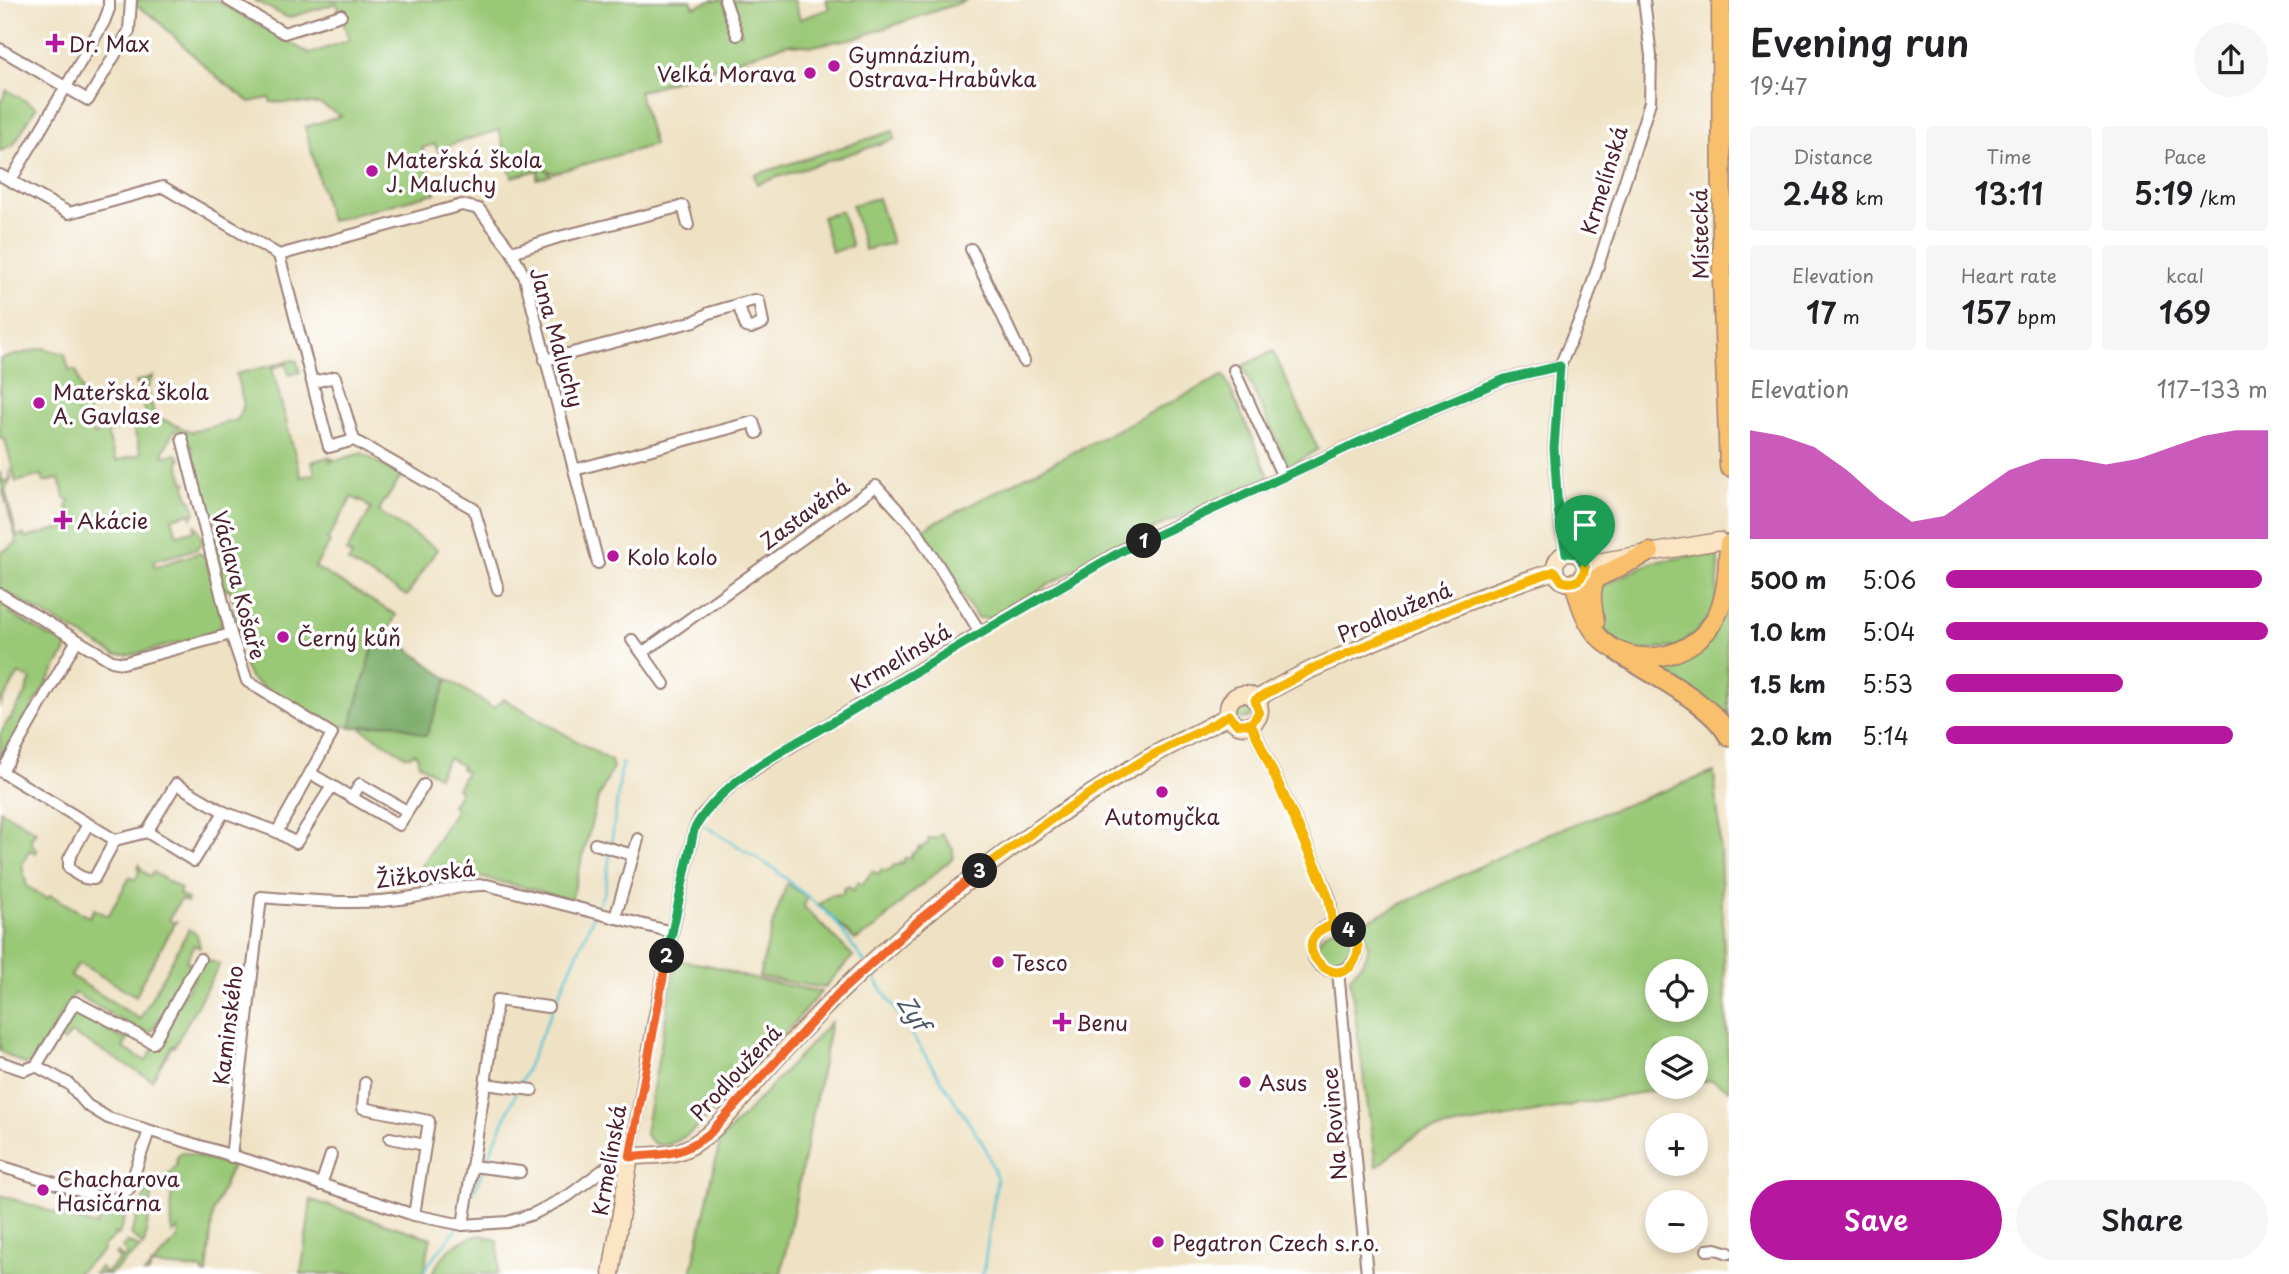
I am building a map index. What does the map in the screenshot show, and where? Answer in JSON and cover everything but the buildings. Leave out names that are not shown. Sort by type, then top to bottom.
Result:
[{"type":"highway","name":"Místecká","points":[[1721,0],[1722,281],[1729,467]]},
{"type":"highway","points":[[1620,653],[1662,657],[1683,650],[1708,630],[1720,608],[1726,585],[1725,546]]},
{"type":"highway","points":[[1598,636],[1592,601],[1593,585],[1597,578],[1650,552]]},
{"type":"highway","points":[[1574,582],[1584,613],[1598,636],[1701,705],[1715,717],[1729,736]]},
{"type":"main road","points":[[1585,564],[1650,552],[1725,546]]},
{"type":"main road","points":[[1566,553],[1578,554],[1585,564],[1583,575],[1574,582],[1562,581],[1555,571],[1556,560],[1566,553]]},
{"type":"main road","name":"Prodloužená","points":[[1255,700],[1312,669],[1431,617],[1555,571]]},
{"type":"main road","points":[[1245,695],[1255,700],[1259,712],[1251,724],[1237,724],[1229,715],[1230,704],[1236,697],[1245,695]]},
{"type":"main road","name":"Prodloužená","points":[[630,1157],[671,1154],[688,1149],[709,1134],[806,1026],[877,957],[961,885],[1051,820],[1143,761],[1229,715]]},
{"type":"main road","name":"Krmelínská","points":[[611,1274],[630,1157]]},
{"type":"street","points":[[11,180],[104,22],[110,9],[109,0]]},
{"type":"street","points":[[0,49],[88,100],[129,31],[131,0]]},
{"type":"street","points":[[228,0],[284,33],[341,15]]},
{"type":"street","points":[[725,0],[737,35]]},
{"type":"street","name":"Krmelínská","points":[[1566,553],[1558,510],[1554,448],[1560,366],[1584,310],[1650,102],[1651,56],[1644,0]]},
{"type":"street","points":[[0,175],[69,213],[163,187],[279,256],[329,447],[354,440]]},
{"type":"street","name":"Jana Maluchy","points":[[279,256],[462,205],[479,209],[512,252],[525,278],[598,563]]},
{"type":"street","points":[[512,252],[559,237],[683,206],[688,225]]},
{"type":"street","points":[[971,249],[1024,361]]},
{"type":"street","points":[[545,360],[695,321],[709,313],[738,304]]},
{"type":"street","name":"Krmelínská","points":[[630,1157],[694,830],[701,816],[738,780],[980,632],[1122,551],[1505,379],[1560,366]]},
{"type":"street","points":[[1234,370],[1283,477]]},
{"type":"street","points":[[313,382],[335,377],[354,440],[474,509],[498,589]]},
{"type":"street","points":[[574,470],[753,422],[757,433]]},
{"type":"street","name":"Václava Košaře","points":[[182,438],[231,634],[247,681],[332,734],[277,832]]},
{"type":"street","name":"Zastavěná","points":[[642,653],[876,486],[916,530],[980,632]]},
{"type":"street","points":[[0,594],[112,661],[122,663],[231,634]]},
{"type":"street","points":[[77,640],[2,772],[88,824],[116,840],[147,832],[176,784],[224,812],[277,832],[296,843],[332,786]]},
{"type":"street","points":[[632,640],[664,684]]},
{"type":"street","points":[[1251,724],[1322,879],[1329,899],[1333,925]]},
{"type":"street","points":[[310,773],[399,825],[424,785]]},
{"type":"street","points":[[147,832],[194,861],[224,812]]},
{"type":"street","points":[[88,824],[69,859],[69,868],[78,875],[94,878],[116,840]]},
{"type":"street","points":[[615,918],[638,839]]},
{"type":"street","points":[[595,844],[633,855]]},
{"type":"street","name":"Žižkovská","points":[[261,897],[307,901],[411,898],[469,884],[487,885],[672,932]]},
{"type":"street","name":"Kaminského","points":[[231,1157],[261,897]]},
{"type":"street","points":[[1333,925],[1341,925],[1354,934],[1358,949],[1352,964],[1338,971],[1321,966],[1312,950],[1314,938],[1319,932],[1333,925]]},
{"type":"street","points":[[0,1062],[23,1070],[36,1066],[75,1002],[153,1043],[200,960]]},
{"type":"street","name":"Na Rovince","points":[[1338,971],[1367,1274]]},
{"type":"street","points":[[463,1225],[497,1000],[548,1007]]},
{"type":"street","points":[[36,1066],[69,1084],[97,1113],[414,1215],[463,1225],[508,1222],[533,1214],[568,1196],[612,1163],[630,1157]]},
{"type":"street","points":[[365,1083],[361,1114],[429,1121],[414,1215]]},
{"type":"street","points":[[485,1084],[532,1090]]},
{"type":"street","points":[[0,1166],[108,1200],[117,1198],[129,1189],[149,1131]]},
{"type":"street","points":[[390,1138],[425,1145]]},
{"type":"street","points":[[321,1185],[331,1154]]},
{"type":"street","points":[[472,1166],[520,1172]]},
{"type":"street","points":[[1708,1250],[1729,1253]]},
{"type":"green space","points":[[136,0],[216,0],[310,54],[349,40],[337,3],[288,18],[254,0],[691,0],[694,7],[713,0],[722,0],[742,35],[734,10],[734,0],[794,0],[800,19],[829,9],[826,0],[968,0],[859,37],[813,46],[787,44],[639,92],[654,145],[554,173],[545,169],[551,175],[537,179],[539,170],[512,177],[499,130],[452,144],[439,153],[435,144],[422,148],[435,193],[330,221],[305,127],[341,116],[320,104],[271,102],[269,98],[250,102],[214,75],[156,19],[136,5]]},
{"type":"green space","points":[[7,90],[36,107],[13,146],[0,151],[0,103]]},
{"type":"green space","points":[[893,131],[895,139],[757,184],[754,175]]},
{"type":"green space","points":[[878,198],[892,243],[865,250],[852,205]]},
{"type":"green space","points":[[841,211],[852,246],[832,252],[822,217]]},
{"type":"green space","points":[[43,348],[65,354],[69,370],[76,370],[94,435],[97,435],[100,424],[116,420],[118,429],[107,433],[116,461],[141,454],[133,426],[123,428],[120,419],[146,414],[136,382],[153,376],[147,389],[155,416],[191,432],[237,420],[244,405],[236,374],[294,360],[297,361],[300,372],[289,375],[286,364],[272,368],[301,477],[315,474],[314,461],[329,457],[333,459],[329,462],[362,453],[401,476],[379,512],[437,549],[407,596],[348,562],[352,555],[346,552],[371,509],[360,499],[359,501],[352,497],[315,567],[396,615],[381,646],[374,645],[350,727],[343,726],[338,732],[250,678],[244,665],[250,663],[241,632],[235,633],[229,613],[236,610],[230,589],[223,590],[220,570],[223,569],[221,563],[217,563],[217,553],[205,519],[207,517],[200,496],[203,494],[191,445],[186,446],[180,432],[174,430],[163,452],[164,456],[177,454],[181,460],[178,461],[195,513],[192,518],[191,513],[172,518],[177,535],[195,530],[196,525],[203,541],[197,549],[153,561],[155,567],[198,553],[205,556],[222,619],[221,627],[215,633],[132,655],[116,655],[0,589],[0,553],[17,543],[0,472],[3,482],[10,480],[9,470],[11,479],[5,490],[17,536],[24,534],[25,538],[72,525],[67,506],[70,501],[65,498],[59,479],[44,482],[42,475],[16,482],[5,439],[0,439],[0,359]]},
{"type":"green space","points":[[1273,351],[1318,449],[1289,467],[1242,366]]},
{"type":"green space","points":[[1224,375],[1269,476],[1122,543],[990,618],[977,618],[921,530]]},
{"type":"green space","points":[[1717,552],[1719,570],[1715,610],[1684,646],[1632,652],[1607,635],[1602,627],[1598,595],[1600,586],[1653,562]]},
{"type":"green space","points":[[3,601],[13,607],[10,613],[52,638],[56,633],[65,640],[66,645],[65,652],[0,764],[0,734],[9,719],[11,720],[31,680],[19,673],[0,705],[0,606]]},
{"type":"green space","points":[[1725,610],[1729,724],[1653,664]]},
{"type":"green space","points":[[388,633],[448,679],[426,736],[393,723],[350,728],[374,644],[381,645]]},
{"type":"green space","points":[[448,679],[493,708],[504,699],[611,761],[613,768],[598,798],[571,901],[474,876],[424,887],[421,868],[455,810],[452,805],[466,772],[461,769],[462,766],[448,758],[438,776],[419,764],[414,753],[406,756],[359,727],[393,723],[426,736]]},
{"type":"green space","points":[[1244,701],[1250,704],[1253,710],[1250,716],[1244,719],[1238,716],[1235,710],[1238,704]]},
{"type":"green space","points":[[1714,772],[1719,824],[1729,1090],[1708,1081],[1708,1036],[1645,1036],[1645,1092],[1419,1133],[1376,1167],[1350,977],[1367,953],[1367,941],[1360,924],[1545,835]]},
{"type":"green space","points":[[0,810],[36,831],[31,839],[33,846],[38,849],[36,853],[30,850],[22,865],[27,886],[47,899],[50,895],[89,917],[94,909],[108,916],[130,877],[135,880],[138,875],[139,864],[142,871],[150,876],[153,872],[181,889],[179,894],[188,899],[187,902],[181,899],[169,919],[173,923],[176,922],[136,996],[79,963],[71,976],[140,1019],[189,929],[197,934],[200,948],[194,945],[186,961],[193,965],[151,1032],[139,1031],[74,993],[32,1063],[26,1065],[0,1051]]},
{"type":"green space","points":[[942,834],[953,849],[953,858],[876,928],[855,940],[819,904],[831,895],[843,894],[843,889],[849,886],[853,891],[858,882],[862,885],[872,871],[878,874],[882,869],[885,871],[904,863],[904,858],[911,858],[912,853],[919,847],[920,849],[928,844],[928,839]]},
{"type":"green space","points":[[787,883],[807,897],[804,907],[853,956],[824,988],[759,977]]},
{"type":"green space","points":[[1336,929],[1349,934],[1354,947],[1349,960],[1336,965],[1323,960],[1318,947],[1323,934]]},
{"type":"green space","points":[[202,958],[220,964],[174,1047],[172,1046],[152,1080],[71,1033],[64,1042],[57,1038],[76,1009],[82,1009],[80,1014],[123,1039],[127,1034],[130,1036],[123,1048],[146,1061],[203,961]]},
{"type":"green space","points":[[676,960],[713,966],[745,977],[821,992],[730,1097],[721,1104],[712,1097],[718,1106],[706,1119],[678,1140],[660,1145],[651,1141],[645,1133]]},
{"type":"green space","points":[[831,1022],[781,1274],[691,1274],[720,1141]]},
{"type":"green space","points":[[182,1152],[232,1166],[213,1212],[207,1274],[203,1274],[203,1270],[152,1265],[178,1238],[178,1229],[172,1234],[171,1188],[178,1187],[159,1185],[177,1165],[176,1159]]},
{"type":"green space","points":[[154,1184],[144,1246],[131,1234],[145,1195]]},
{"type":"green space","points":[[0,1195],[96,1226],[104,1204],[127,1210],[119,1235],[114,1233],[115,1236],[104,1245],[103,1251],[76,1274],[0,1274]]},
{"type":"green space","points":[[311,1200],[431,1238],[423,1274],[301,1274]]},
{"type":"green space","points":[[481,1235],[497,1240],[498,1274],[432,1274],[441,1259],[458,1243]]},
{"type":"green space","points":[[128,1242],[141,1248],[110,1274],[94,1274],[100,1267],[105,1273],[120,1260],[115,1254],[117,1252],[122,1258],[127,1254],[122,1247]]},
{"type":"waterway","points":[[611,846],[622,763]]},
{"type":"waterway","name":"Zyf","points":[[705,826],[773,868],[833,918],[865,963]]},
{"type":"waterway","points":[[596,910],[605,890],[610,853]]},
{"type":"waterway","points":[[520,1084],[593,917]]},
{"type":"waterway","name":"Zyf","points":[[870,971],[985,1147],[997,1179],[983,1274]]},
{"type":"waterway","points":[[485,1164],[516,1093]]},
{"type":"waterway","points":[[473,1193],[483,1170]]},
{"type":"waterway","points":[[424,1274],[426,1267],[457,1228]]},
{"type":"place","name":"Dr. Max","points":[[55,43]]},
{"type":"place","name":"Gymnázium, Ostrava-Hrabůvka","points":[[834,66]]},
{"type":"place","name":"Velká Morava","points":[[810,73]]},
{"type":"place","name":"Mateřská škola J. Maluchy","points":[[372,171]]},
{"type":"place","name":"Mateřská škola A. Gavlase","points":[[39,403]]},
{"type":"place","name":"Akácie","points":[[63,520]]},
{"type":"place","name":"Kolo kolo","points":[[613,556]]},
{"type":"place","name":"Černý kůň","points":[[283,637]]},
{"type":"place","name":"Automyčka","points":[[1162,792]]},
{"type":"place","name":"Tesco","points":[[998,962]]},
{"type":"place","name":"Benu","points":[[1062,1022]]},
{"type":"place","name":"Asus","points":[[1245,1082]]},
{"type":"place","name":"Chacharova Hasičárna","points":[[43,1190]]},
{"type":"place","name":"Pegatron Czech s.r.o.","points":[[1158,1242]]},
{"type":"route","points":[[1585,567],[1578,554],[1566,553],[1558,510],[1554,448],[1560,366],[1505,379],[1418,415],[1122,551],[980,632],[777,755],[738,780],[701,816],[694,830],[654,1019],[630,1157],[671,1154],[688,1149],[709,1134],[838,994],[961,885],[1090,794],[1143,761],[1229,715],[1232,721],[1240,726],[1251,724],[1318,869],[1329,899],[1333,925],[1325,927],[1314,938],[1313,956],[1326,970],[1346,969],[1357,957],[1357,941],[1348,929],[1333,925],[1329,899],[1318,869],[1280,789],[1251,724],[1259,715],[1255,700],[1312,669],[1477,598],[1555,571],[1562,581],[1574,582],[1581,578],[1585,567]]}]
